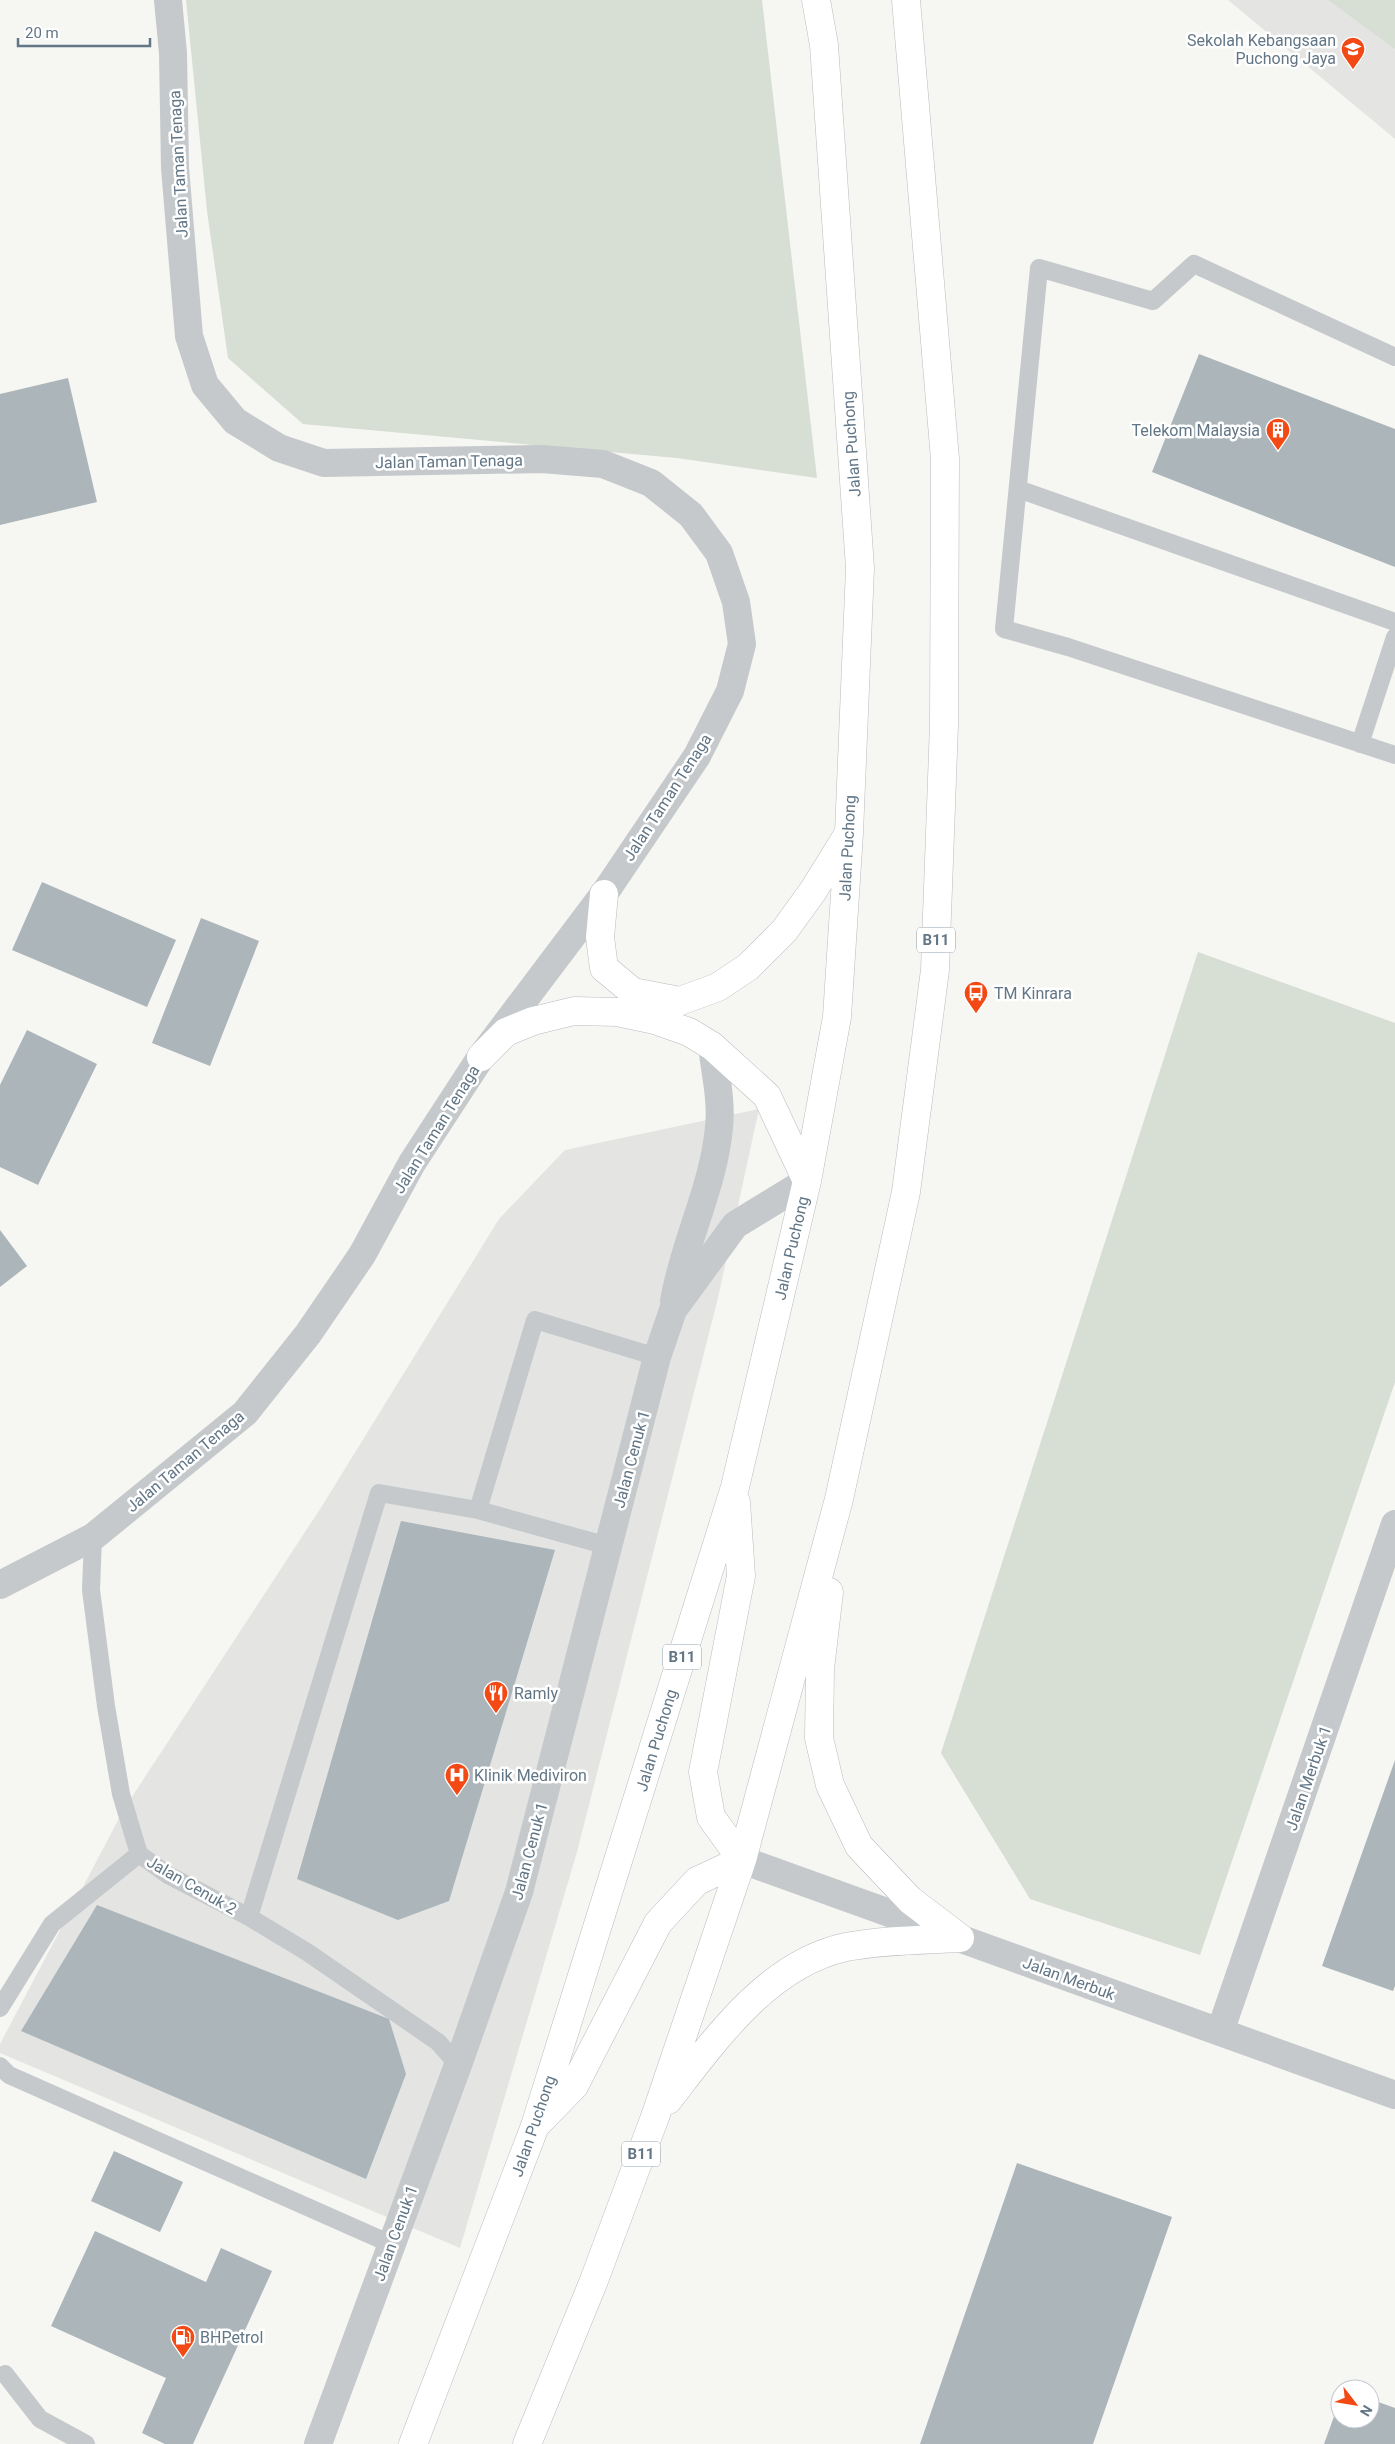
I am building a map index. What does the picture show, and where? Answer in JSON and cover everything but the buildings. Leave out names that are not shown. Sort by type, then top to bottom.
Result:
[{"type":"main road","name":"Jalan Puchong","points":[[413,2444],[535,2126],[735,1487],[807,1181],[837,1017],[849,833],[860,568],[824,45],[816,0]]},
{"type":"main road","name":"B11","points":[[527,2444],[593,2284],[655,2117],[742,1860],[840,1499],[906,1192],[935,970],[944,724],[945,459],[906,0]]},
{"type":"main road","points":[[604,894],[600,937],[604,968],[633,992],[680,1001],[718,987],[748,967],[784,931],[813,891],[849,833]]},
{"type":"main road","points":[[481,1057],[506,1032],[533,1021],[574,1011],[616,1012],[655,1020],[689,1032],[712,1046],[767,1096],[807,1181]]},
{"type":"main road","points":[[535,2126],[574,2086],[658,1923],[697,1881],[742,1860],[711,1817],[702,1772],[741,1576],[735,1487]]},
{"type":"main road","points":[[840,1499],[820,1669],[820,1738],[830,1785],[859,1846],[910,1900],[960,1938]]},
{"type":"main road","points":[[655,2117],[717,2037],[763,1991],[801,1963],[844,1948],[881,1942],[960,1938]]},
{"type":"street","name":"Jalan Taman Tenaga","points":[[0,1586],[93,1537],[245,1412],[308,1334],[362,1255],[412,1163],[481,1057],[604,894],[697,756],[730,691],[742,644],[736,602],[719,552],[691,515],[651,483],[604,464],[542,459],[324,462],[279,448],[234,421],[205,385],[189,336],[175,168],[173,53],[168,0]]},
{"type":"street","points":[[673,1310],[677,1282],[709,1177],[719,1126],[712,1046]]},
{"type":"street","name":"Jalan Cenuk 1","points":[[318,2444],[458,2065],[519,1892],[657,1357],[673,1310],[735,1225],[807,1181]]},
{"type":"street","name":"Jalan Merbuk 1","points":[[1220,2032],[1386,1578],[1395,1524]]},
{"type":"street","name":"Jalan Merbuk","points":[[742,1860],[1395,2095]]},
{"type":"lane","points":[[1395,357],[1194,264],[1153,301],[1038,268],[1004,629],[1068,647],[1395,755]]},
{"type":"lane","points":[[1018,489],[1395,622]]},
{"type":"lane","points":[[1360,744],[1395,637]]},
{"type":"lane","points":[[478,1510],[534,1320],[657,1357]]},
{"type":"lane","points":[[249,1917],[379,1493],[478,1510],[608,1546]]},
{"type":"lane","name":"Jalan Cenuk 2","points":[[93,1537],[91,1590],[106,1706],[121,1794],[139,1854],[168,1875],[249,1917],[307,1952],[405,2017],[438,2042],[458,2065]]},
{"type":"lane","points":[[0,2008],[52,1924],[139,1854]]},
{"type":"lane","points":[[0,2066],[9,2075],[391,2244]]},
{"type":"lane","points":[[4,2374],[40,2419],[86,2444]]},
{"type":"shaded area","points":[[186,0],[762,0],[817,478],[677,458],[303,424],[228,358],[207,211]]},
{"type":"shaded area","name":"Sekolah Kebangsaan Puchong Jaya","points":[[1228,0],[1395,0],[1395,139]]},
{"type":"shaded area","points":[[1328,0],[1395,0],[1395,49]]},
{"type":"shaded area","points":[[1198,952],[1395,1023],[1395,1382],[1200,1955],[1030,1899],[941,1753]]},
{"type":"shaded area","points":[[759,1109],[718,1298],[577,1852],[460,2248],[0,2053],[0,2044],[124,1809],[322,1506],[499,1219],[565,1150]]},
{"type":"place","name":"Sekolah Kebangsaan Puchong Jaya","points":[[1353,70]]},
{"type":"place","name":"Telekom Malaysia","points":[[1278,451]]},
{"type":"place","name":"TM Kinrara","points":[[976,1014]]},
{"type":"place","name":"Ramly","points":[[496,1714]]},
{"type":"place","name":"Klinik Mediviron","points":[[457,1796]]},
{"type":"place","name":"BHPetrol","points":[[183,2358]]}]
